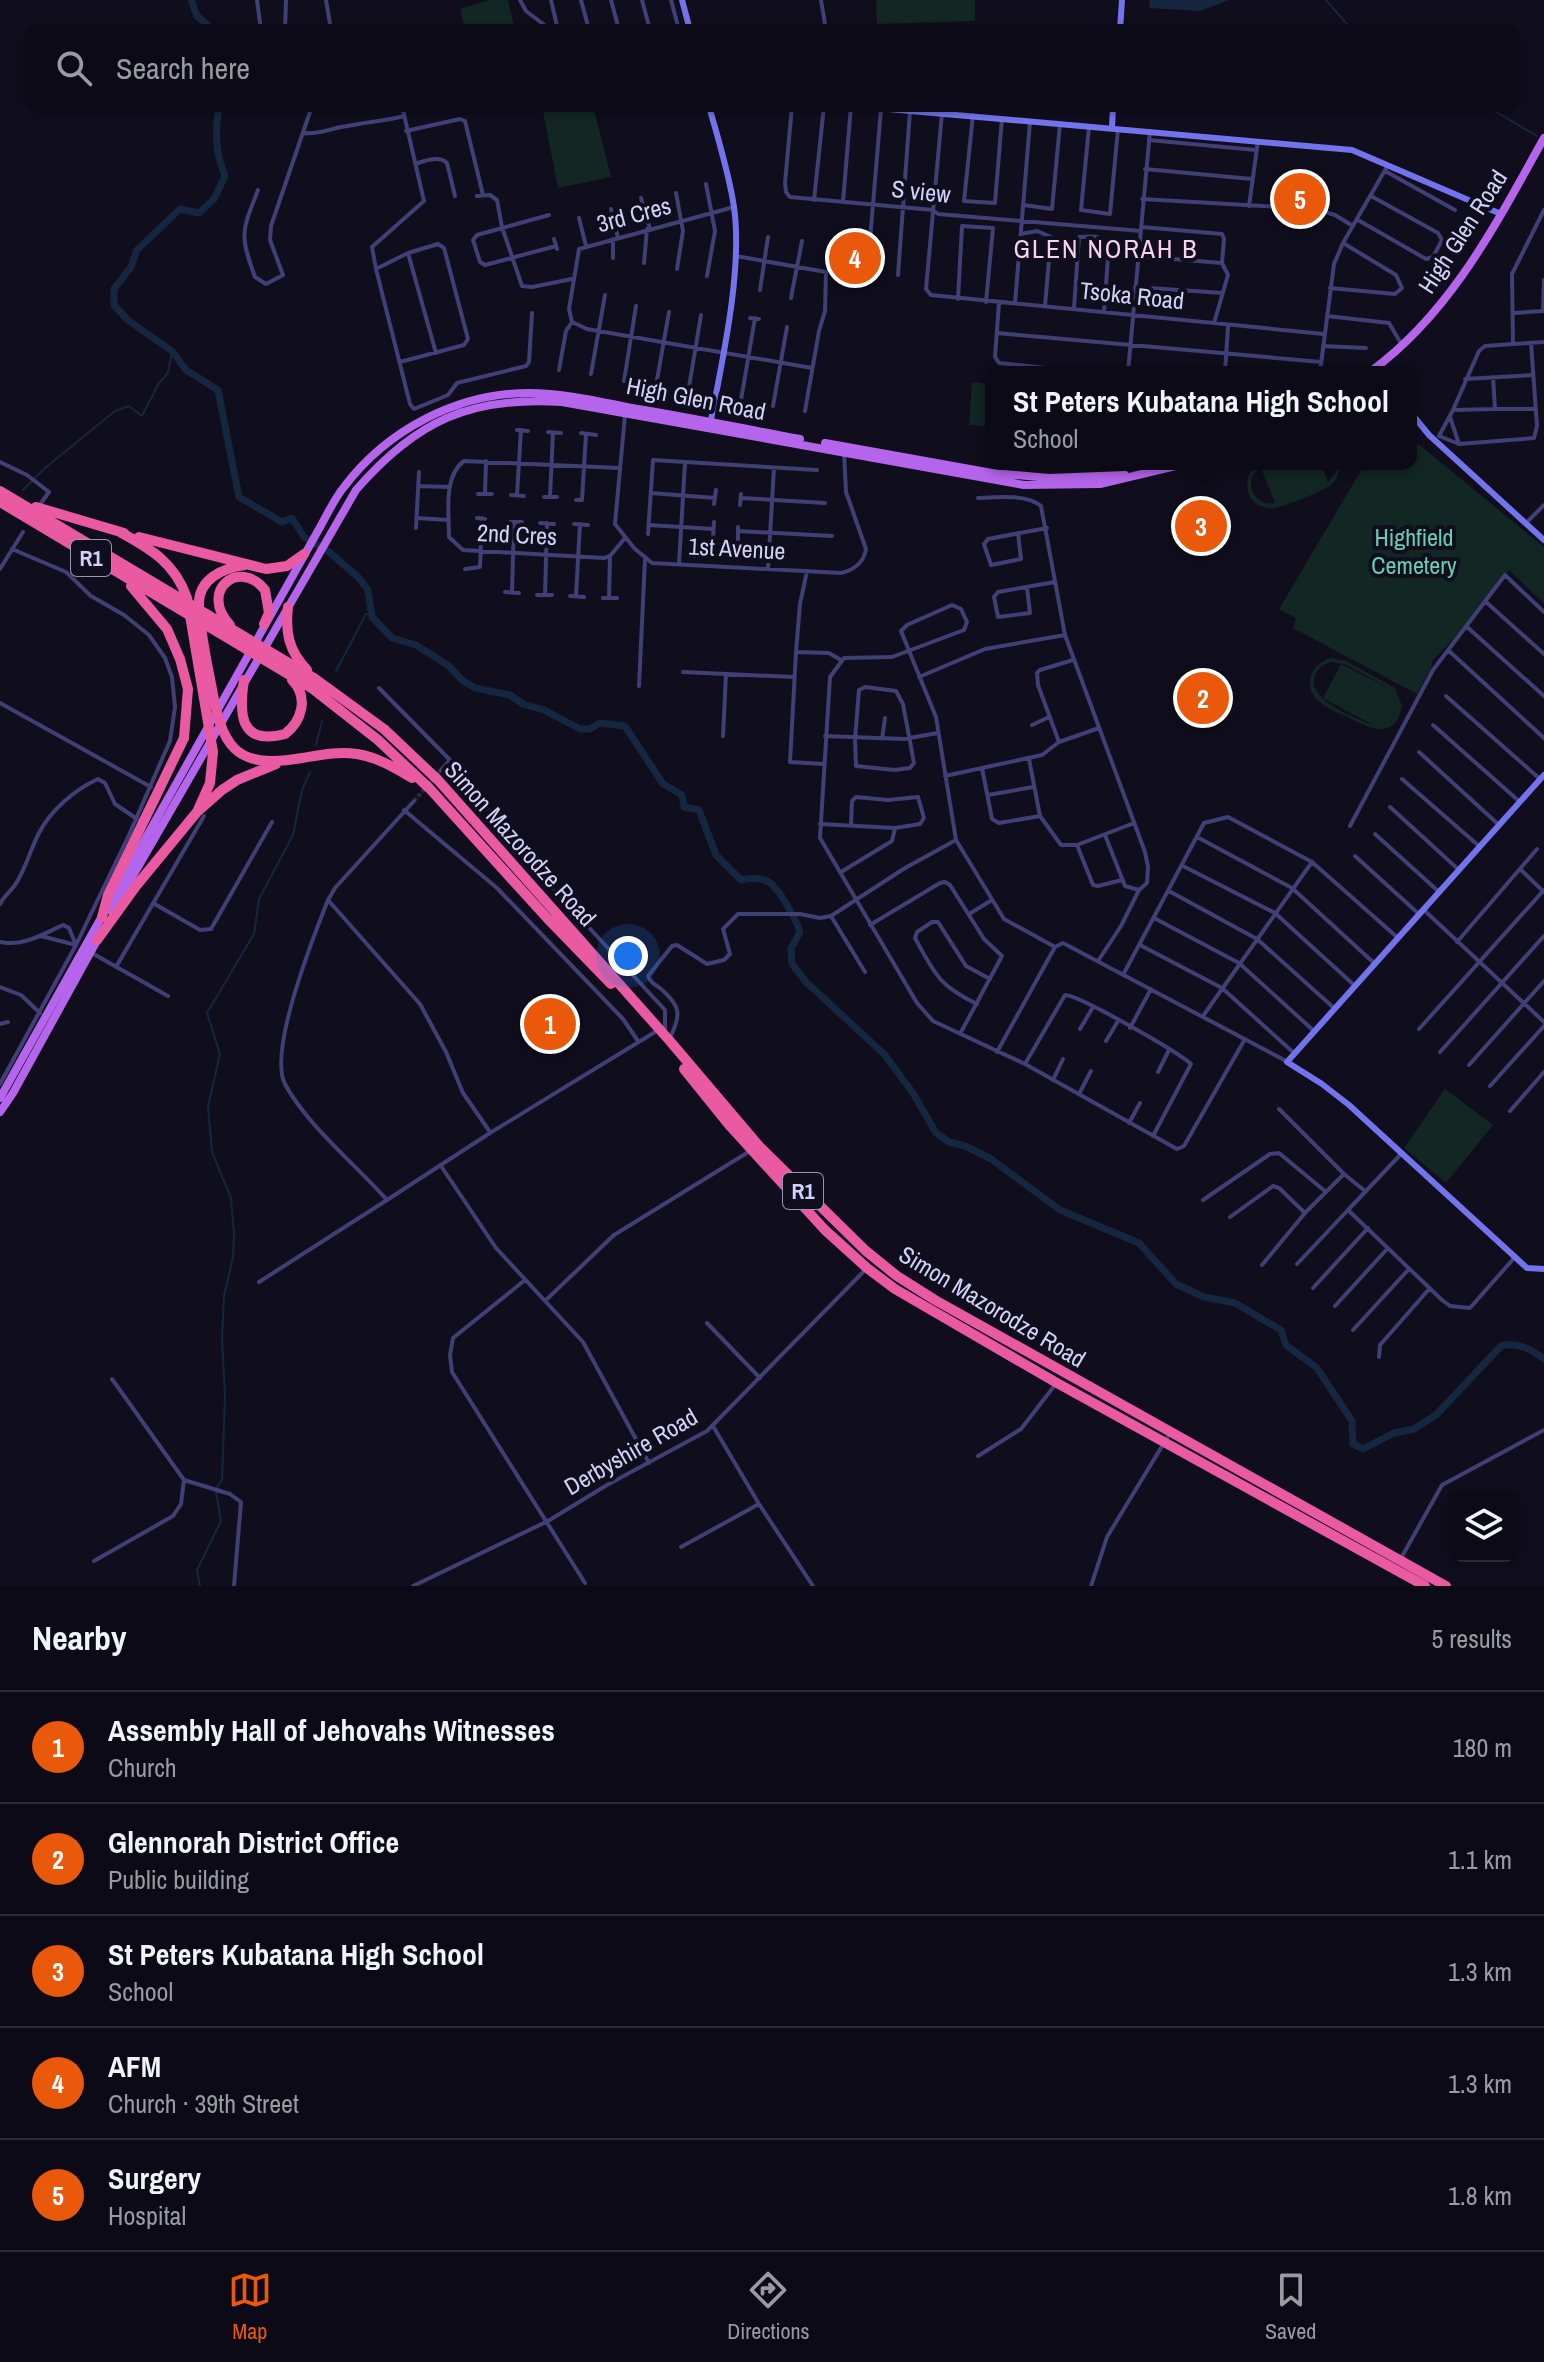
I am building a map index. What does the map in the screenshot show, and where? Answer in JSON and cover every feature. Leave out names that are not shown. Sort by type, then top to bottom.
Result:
[{"type":"highway","points":[[3,496],[49,512],[245,565],[277,569],[309,558]]},
{"type":"highway","name":"R1","points":[[3,496],[127,580],[207,626],[272,658]]},
{"type":"highway","name":"R1","points":[[3,496],[237,632],[244,642]]},
{"type":"highway","points":[[120,532],[165,560],[185,591],[211,707],[229,744],[246,758],[262,762],[332,753],[358,754],[389,764],[430,789]]},
{"type":"highway","points":[[201,814],[210,783],[213,752],[200,594],[211,577],[245,565]]},
{"type":"highway","points":[[237,632],[220,613],[217,597],[228,580],[239,576],[251,579],[265,590],[269,613],[264,624]]},
{"type":"highway","points":[[102,917],[108,895],[184,738],[188,689],[167,629],[127,580]]},
{"type":"highway","points":[[288,607],[289,643],[294,655],[314,678]]},
{"type":"highway","name":"Simon Mazorodze Road","points":[[272,658],[314,678],[384,729],[438,780],[663,1036],[825,1230],[867,1268],[917,1304],[1057,1383],[1167,1438]]},
{"type":"highway","name":"Simon Mazorodze Road","points":[[272,658],[283,671],[313,689],[357,723],[430,789],[547,918],[663,1036],[697,1086],[755,1148],[842,1230],[897,1276],[1167,1438],[1398,1567],[1416,1582],[1446,1586]]},
{"type":"highway","points":[[244,680],[239,709],[245,724],[265,737],[276,737],[292,729],[303,704],[299,687],[283,671]]},
{"type":"highway","points":[[97,940],[136,886],[222,790],[237,780],[285,761]]},
{"type":"main road","name":"High Glen Road","points":[[1379,366],[1427,321],[1458,283],[1544,138]]},
{"type":"main road","name":"High Glen Road","points":[[309,558],[319,529],[343,487],[373,454],[412,427],[466,401],[512,394],[558,395],[844,449],[1024,477],[1081,478],[1158,470]]},
{"type":"main road","name":"High Glen Road","points":[[309,558],[328,535],[356,490],[382,460],[396,448],[455,413],[484,405],[532,400],[710,425]]},
{"type":"main road","points":[[0,1112],[288,607],[309,558]]},
{"type":"main road","points":[[0,1098],[264,624],[309,558]]},
{"type":"street","points":[[257,0],[260,24]]},
{"type":"street","points":[[285,24],[286,0]]},
{"type":"street","points":[[326,0],[330,24]]},
{"type":"street","points":[[520,0],[526,11],[543,24]]},
{"type":"street","points":[[551,0],[557,24]]},
{"type":"street","points":[[581,0],[587,24]]},
{"type":"street","points":[[611,0],[617,24]]},
{"type":"street","points":[[642,0],[648,24]]},
{"type":"street","points":[[671,0],[677,24]]},
{"type":"street","points":[[682,0],[688,24]]},
{"type":"street","points":[[821,0],[825,24]]},
{"type":"street","points":[[1120,24],[1122,0]]},
{"type":"street","points":[[258,190],[248,211],[243,243],[255,277],[266,284],[283,275],[270,240],[271,226],[310,112]]},
{"type":"street","points":[[403,112],[424,203],[372,247],[414,409],[448,395],[457,383],[526,366],[529,362],[532,313]]},
{"type":"street","points":[[710,425],[736,256],[734,207],[711,112]]},
{"type":"street","name":"S view","points":[[792,112],[786,192],[790,197],[933,210],[938,214],[1220,233],[1224,239],[1222,263]]},
{"type":"street","points":[[814,200],[823,112]]},
{"type":"street","points":[[843,202],[852,112]]},
{"type":"street","points":[[870,240],[881,112]]},
{"type":"street","points":[[898,275],[910,112]]},
{"type":"street","points":[[926,112],[1352,150],[1501,214]]},
{"type":"street","points":[[1089,126],[1081,210],[1110,214],[1114,112]]},
{"type":"street","points":[[933,210],[942,113]]},
{"type":"street","points":[[973,115],[964,201],[995,203],[1002,118]]},
{"type":"street","points":[[303,133],[317,135],[341,127],[404,116]]},
{"type":"street","points":[[406,131],[465,121],[480,196],[494,196],[497,200],[502,227],[522,286],[572,279]]},
{"type":"street","points":[[1015,303],[1030,121]]},
{"type":"street","points":[[1024,205],[1052,209],[1060,124]]},
{"type":"street","points":[[1128,366],[1150,131]]},
{"type":"street","points":[[1149,140],[1256,150]]},
{"type":"street","points":[[1249,206],[1258,141]]},
{"type":"street","points":[[415,164],[444,160],[455,196]]},
{"type":"street","points":[[1321,366],[1334,264],[1389,164]]},
{"type":"street","points":[[1145,169],[1252,179]]},
{"type":"street","points":[[1385,171],[1455,210]]},
{"type":"street","points":[[706,184],[715,231],[707,276]]},
{"type":"street","points":[[676,193],[683,231],[677,269]]},
{"type":"street","points":[[1357,220],[1426,259],[1436,254],[1442,240],[1438,233],[1371,196]]},
{"type":"street","points":[[641,198],[649,229],[644,263]]},
{"type":"street","points":[[1142,199],[1315,209],[1335,215],[1353,226]]},
{"type":"street","name":"3rd Cres","points":[[559,370],[566,331],[572,322],[569,309],[577,252],[586,246],[734,207]]},
{"type":"street","points":[[611,209],[615,239],[613,258]]},
{"type":"street","name":"Tsoka Road","points":[[933,210],[926,289],[931,295],[1324,334]]},
{"type":"street","points":[[1513,344],[1512,274],[1544,210]]},
{"type":"street","points":[[549,215],[474,237],[480,262],[485,265],[557,248],[554,239]]},
{"type":"street","points":[[579,218],[586,246]]},
{"type":"street","points":[[958,299],[962,226],[993,228],[986,302]]},
{"type":"street","points":[[1021,234],[1037,231],[1051,237],[1045,306]]},
{"type":"street","points":[[760,290],[768,237]]},
{"type":"street","points":[[1074,308],[1079,237],[1099,237],[1109,244],[1104,312]]},
{"type":"street","points":[[791,298],[802,241]]},
{"type":"street","points":[[1330,288],[1395,294],[1402,288],[1396,275],[1343,243]]},
{"type":"street","points":[[376,269],[408,253],[438,244],[444,248],[468,339],[464,345],[400,362]]},
{"type":"street","points":[[408,253],[436,353]]},
{"type":"street","points":[[736,256],[826,272],[825,311],[805,411]]},
{"type":"street","points":[[1139,256],[1222,263],[1228,275],[1214,323]]},
{"type":"street","points":[[1514,313],[1543,311],[1544,280]]},
{"type":"street","points":[[1135,287],[1223,293]]},
{"type":"street","points":[[591,374],[605,295]]},
{"type":"street","points":[[999,303],[995,357],[999,363],[1024,366]]},
{"type":"street","points":[[624,381],[636,306]]},
{"type":"street","points":[[657,380],[669,312]]},
{"type":"street","points":[[689,387],[701,315]]},
{"type":"street","points":[[1327,316],[1389,323],[1402,345]]},
{"type":"street","points":[[741,400],[754,318]]},
{"type":"street","points":[[572,322],[599,331],[812,368]]},
{"type":"street","points":[[1225,366],[1227,326]]},
{"type":"street","points":[[773,406],[787,327]]},
{"type":"street","points":[[997,333],[1321,362]]},
{"type":"street","points":[[1437,439],[1483,348],[1544,342]]},
{"type":"street","points":[[1437,439],[1459,444],[1531,440],[1536,435],[1531,343]]},
{"type":"street","points":[[1323,346],[1366,348]]},
{"type":"street","points":[[1465,379],[1533,375]]},
{"type":"street","points":[[1493,377],[1495,409]]},
{"type":"street","points":[[1453,410],[1535,409]]},
{"type":"street","points":[[625,413],[615,524],[645,559],[639,686]]},
{"type":"street","points":[[1450,417],[1459,444]]},
{"type":"street","points":[[1417,419],[1544,540]]},
{"type":"street","points":[[1537,426],[1544,425]]},
{"type":"street","points":[[524,496],[514,495],[519,430],[528,431]]},
{"type":"street","points":[[550,497],[550,432],[561,433]]},
{"type":"street","points":[[590,501],[579,500],[584,467],[583,434],[596,435]]},
{"type":"street","name":"1st Avenue","points":[[645,559],[652,563],[847,572],[861,562],[866,545],[846,492],[844,449]]},
{"type":"street","points":[[418,486],[450,487],[457,466],[471,460],[619,468]]},
{"type":"street","points":[[648,534],[653,460],[817,470]]},
{"type":"street","points":[[485,494],[486,461]]},
{"type":"street","points":[[0,462],[27,475],[49,492],[41,503]]},
{"type":"street","points":[[679,564],[685,462]]},
{"type":"street","points":[[768,569],[774,468]]},
{"type":"street","points":[[416,528],[419,472]]},
{"type":"street","name":"2nd Cres","points":[[450,487],[452,542],[463,550],[610,556]]},
{"type":"street","points":[[714,504],[716,490]]},
{"type":"street","points":[[651,493],[715,498]]},
{"type":"street","points":[[478,494],[492,494]]},
{"type":"street","points":[[740,505],[741,496],[825,503]]},
{"type":"street","points":[[544,497],[557,497]]},
{"type":"street","points":[[978,498],[1038,502],[1043,510],[1065,635],[1148,867],[1147,883],[1139,890],[1124,921],[1098,961]]},
{"type":"street","points":[[1526,524],[1544,505]]},
{"type":"street","points":[[416,518],[449,520]]},
{"type":"street","points":[[465,569],[479,568],[482,518]]},
{"type":"street","points":[[512,592],[512,522],[522,522]]},
{"type":"street","points":[[713,538],[714,522]]},
{"type":"street","points":[[540,523],[554,524]]},
{"type":"street","points":[[545,595],[547,523]]},
{"type":"street","points":[[584,597],[573,596],[579,556],[577,524],[588,525]]},
{"type":"street","points":[[649,525],[713,529]]},
{"type":"street","points":[[1018,533],[1021,559],[994,565],[989,563],[985,541],[1018,533],[1047,528]]},
{"type":"street","points":[[738,540],[738,529],[832,536]]},
{"type":"street","points":[[0,569],[23,532]]},
{"type":"street","points":[[617,598],[606,598],[610,556],[625,538]]},
{"type":"street","points":[[0,1084],[76,945],[137,819],[170,741],[175,707],[172,677],[165,658],[149,635],[91,596],[75,578],[12,549]]},
{"type":"street","points":[[807,571],[800,604],[790,762],[824,764]]},
{"type":"street","points":[[1350,826],[1433,670],[1505,575],[1544,612]]},
{"type":"street","points":[[1027,588],[1030,613],[998,617],[996,594],[1055,582]]},
{"type":"street","points":[[505,592],[519,593]]},
{"type":"street","points":[[537,595],[552,595]]},
{"type":"street","points":[[1485,601],[1544,654]]},
{"type":"street","points":[[1055,947],[1008,923],[956,840],[934,710],[908,652],[902,629],[952,605],[961,609],[967,622],[964,630],[908,652],[892,657],[847,657],[841,660],[830,677],[820,838],[921,1010],[933,1021],[1025,1064],[1174,1149],[1184,1146],[1245,1039]]},
{"type":"street","points":[[1466,626],[1544,696]]},
{"type":"street","points":[[919,677],[985,649],[1065,635]]},
{"type":"street","points":[[1448,650],[1544,738]]},
{"type":"street","points":[[796,652],[829,653],[841,660]]},
{"type":"street","points":[[1059,742],[1037,673],[1073,660]]},
{"type":"street","points":[[683,672],[794,677]]},
{"type":"street","points":[[723,736],[726,674]]},
{"type":"street","points":[[865,687],[896,691],[903,704],[909,739],[913,765],[894,770],[856,766],[859,690],[865,687]]},
{"type":"street","points":[[379,688],[450,760],[535,869],[665,1010],[663,1036]]},
{"type":"street","points":[[1287,1062],[1542,777],[1446,696]]},
{"type":"street","points":[[0,703],[151,787]]},
{"type":"street","points":[[1032,725],[1049,717]]},
{"type":"street","points":[[882,739],[885,718]]},
{"type":"street","points":[[1433,725],[1520,802]]},
{"type":"street","points":[[945,776],[1029,759],[1048,752],[1059,742],[1099,728]]},
{"type":"street","points":[[825,736],[909,739],[938,733]]},
{"type":"street","points":[[1419,752],[1499,825]]},
{"type":"street","points":[[1029,759],[1040,816],[1061,845],[1077,845],[1134,823]]},
{"type":"street","points":[[441,770],[450,760]]},
{"type":"street","points":[[982,768],[995,822],[1040,816]]},
{"type":"street","points":[[0,904],[2,894],[16,884],[40,831],[83,785],[98,779],[105,783],[115,804],[137,819]]},
{"type":"street","points":[[1402,779],[1480,847]]},
{"type":"street","points":[[988,795],[1034,787]]},
{"type":"street","points":[[820,824],[895,828],[923,822],[919,798],[888,800],[856,797],[852,801],[851,825]]},
{"type":"street","points":[[387,1200],[304,1112],[284,1083],[284,1032],[328,900],[414,801]]},
{"type":"street","points":[[1390,807],[1459,870]]},
{"type":"street","points":[[404,810],[497,888],[623,1019],[638,1041]]},
{"type":"street","points":[[116,967],[201,814]]},
{"type":"street","points":[[1123,975],[1204,823],[1228,817],[1312,862],[1398,938]]},
{"type":"street","points":[[153,903],[200,930],[211,929],[272,822]]},
{"type":"street","points":[[840,873],[892,841],[895,828]]},
{"type":"street","points":[[1375,834],[1439,892]]},
{"type":"street","points":[[1105,835],[1122,880],[1127,888],[1139,890]]},
{"type":"street","points":[[1197,837],[1292,888],[1374,963]]},
{"type":"street","points":[[259,1282],[638,1041],[663,1036],[679,1015],[678,1008],[648,976],[672,946],[677,945],[707,964],[724,960],[730,954],[722,932],[734,916],[746,912],[820,918],[831,916],[854,899],[956,840]]},
{"type":"street","points":[[1077,845],[1093,885],[1122,880]]},
{"type":"street","points":[[1457,942],[1537,849]]},
{"type":"street","points":[[1355,856],[1457,942],[1544,1024],[1490,1086]]},
{"type":"street","points":[[1203,1016],[1312,862]]},
{"type":"street","points":[[1182,865],[1275,913],[1354,985]]},
{"type":"street","points":[[1419,1029],[1544,891],[1520,869]]},
{"type":"street","points":[[870,925],[945,882],[950,885],[984,939],[1001,955],[960,1034]]},
{"type":"street","points":[[1169,891],[1257,939],[1334,1008]]},
{"type":"street","points":[[328,900],[420,1004],[446,1052],[463,1093],[490,1133]]},
{"type":"street","points":[[969,914],[992,900]]},
{"type":"street","points":[[831,916],[865,972]]},
{"type":"street","points":[[1154,918],[1239,963],[1314,1031]]},
{"type":"street","points":[[977,1004],[952,992],[942,983],[915,938],[917,932],[932,922],[938,922],[966,966],[990,979]]},
{"type":"street","points":[[0,942],[13,944],[41,936],[63,925],[69,928],[76,945]]},
{"type":"street","points":[[41,936],[76,945]]},
{"type":"street","points":[[1440,1052],[1544,936]]},
{"type":"street","points":[[997,1052],[1055,947],[1066,943],[1322,1084],[1527,1268],[1544,1269]]},
{"type":"street","points":[[1140,945],[1222,988],[1294,1053]]},
{"type":"street","points":[[90,952],[168,996]]},
{"type":"street","points":[[1469,1065],[1544,981]]},
{"type":"street","points":[[0,987],[21,995],[40,1013]]},
{"type":"street","points":[[1130,1028],[1151,989]]},
{"type":"street","points":[[1025,1064],[1065,995],[1071,995],[1118,1021],[1190,1062],[1192,1067],[1153,1136]]},
{"type":"street","points":[[1080,1029],[1093,1007]]},
{"type":"street","points":[[1106,1041],[1118,1021]]},
{"type":"street","points":[[0,1024],[8,1022]]},
{"type":"street","points":[[1158,1072],[1169,1050]]},
{"type":"street","points":[[1053,1080],[1063,1059]]},
{"type":"street","points":[[1079,1095],[1091,1071]]},
{"type":"street","points":[[1510,1111],[1544,1072]]},
{"type":"street","points":[[1129,1123],[1140,1103]]},
{"type":"street","points":[[1279,1109],[1365,1191]]},
{"type":"street","points":[[546,1300],[610,1238],[755,1148]]},
{"type":"street","points":[[1203,1200],[1270,1154],[1279,1153],[1326,1192]]},
{"type":"street","points":[[1297,1264],[1402,1153]]},
{"type":"street","points":[[441,1166],[496,1248],[570,1325],[589,1351],[649,1463]]},
{"type":"street","points":[[1262,1265],[1305,1213],[1344,1174]]},
{"type":"street","points":[[1230,1217],[1273,1186],[1305,1213]]},
{"type":"street","points":[[1348,1210],[1448,1305],[1470,1308],[1515,1257]]},
{"type":"street","points":[[1313,1288],[1368,1228]]},
{"type":"street","points":[[1335,1306],[1388,1248]]},
{"type":"street","name":"Derbyshire Road","points":[[413,1586],[548,1521],[713,1426],[867,1268]]},
{"type":"street","points":[[1353,1330],[1409,1269]]},
{"type":"street","points":[[525,1280],[453,1338],[450,1365],[585,1583]]},
{"type":"street","points":[[1379,1357],[1380,1345],[1430,1288]]},
{"type":"street","points":[[707,1323],[760,1378]]},
{"type":"street","points":[[112,1379],[184,1480],[230,1494],[241,1502],[234,1586]]},
{"type":"street","points":[[978,1456],[1021,1429],[1057,1383]]},
{"type":"street","points":[[713,1426],[813,1586]]},
{"type":"street","points":[[1398,1567],[1442,1485],[1544,1430]]},
{"type":"street","points":[[1091,1586],[1107,1537],[1167,1438]]},
{"type":"street","points":[[94,1561],[173,1516],[181,1504],[184,1480]]},
{"type":"street","points":[[681,1547],[759,1504]]},
{"type":"green space","points":[[490,0],[508,0],[514,24],[464,24],[460,9]]},
{"type":"green space","points":[[876,0],[975,0],[975,21],[877,24]]},
{"type":"green space","points":[[543,112],[595,112],[611,177],[558,188]]},
{"type":"green space","points":[[972,382],[985,383],[985,426],[969,425]]},
{"type":"green space","name":"Highfield Cemetery","points":[[1417,443],[1544,547],[1544,603],[1509,570],[1467,625],[1432,661],[1417,694],[1293,628],[1296,618],[1279,609],[1361,470],[1417,470]]},
{"type":"green space","points":[[1252,470],[1258,470],[1252,476],[1253,492],[1259,500],[1275,503],[1262,470],[1323,470],[1328,482],[1335,470],[1339,470],[1336,479],[1328,486],[1274,508],[1254,502],[1248,490]]},
{"type":"green space","points":[[1330,658],[1346,661],[1395,688],[1402,706],[1399,717],[1387,728],[1372,728],[1326,707],[1311,690],[1311,677],[1318,665]],"holes":[[[1331,662],[1345,664],[1391,689],[1341,664],[1323,698],[1315,688],[1314,680],[1317,671]],[[1323,698],[1373,725],[1336,708]]]},
{"type":"green space","points":[[1445,1089],[1493,1125],[1446,1183],[1404,1148]]},
{"type":"water","points":[[1149,0],[1229,0],[1200,11],[1150,8]]},
{"type":"waterway","points":[[191,0],[197,16],[206,24]]},
{"type":"waterway","points":[[1326,0],[1347,24]]},
{"type":"waterway","points":[[218,112],[217,141],[225,176],[214,199],[199,213],[180,209],[137,250],[131,267],[114,289],[114,305],[129,321],[172,351],[186,370],[218,390],[239,497],[282,522],[292,518],[304,537],[329,552],[358,577],[368,590],[372,617],[392,638],[416,645],[449,666],[475,688],[510,695],[523,704],[544,710],[580,729],[590,729],[600,723],[625,726],[663,784],[682,795],[684,807],[699,810],[716,855],[741,880],[764,880],[776,890],[800,932],[791,948],[792,964],[806,982],[884,1054],[913,1093],[936,1133],[949,1142],[991,1159],[1060,1210],[1139,1243],[1176,1284],[1204,1297],[1235,1303],[1281,1330],[1286,1345],[1317,1368],[1352,1421],[1353,1444],[1363,1449],[1394,1433],[1414,1429],[1436,1415],[1501,1346],[1524,1347],[1544,1359]]},
{"type":"waterway","points":[[1496,112],[1537,136]]},
{"type":"waterway","points":[[23,490],[115,411],[129,406],[142,416],[159,383],[168,373],[172,351]]},
{"type":"waterway","points":[[336,671],[366,614],[372,614]]},
{"type":"waterway","points":[[316,745],[322,721]]},
{"type":"waterway","points":[[217,1487],[222,1480],[224,1296],[233,1257],[234,1234],[231,1198],[212,1152],[208,1107],[220,1054],[207,1013],[254,934],[259,899],[293,835],[302,790],[310,772]]},
{"type":"waterway","points":[[200,1586],[197,1570],[221,1521],[216,1492]]},
{"type":"tunnel","points":[[414,801],[441,770]]},
{"type":"place","name":"Surgery","points":[[1300,199]]},
{"type":"place","name":"AFM","points":[[855,258]]},
{"type":"place","name":"St Peters Kubatana High School","points":[[1201,526]]},
{"type":"place","name":"Glennorah District Office","points":[[1203,698]]},
{"type":"place","name":"Assembly Hall of Jehovahs Witnesses","points":[[550,1024]]},
{"type":"district","name":"GLEN NORAH B","points":[[1106,249]]}]
